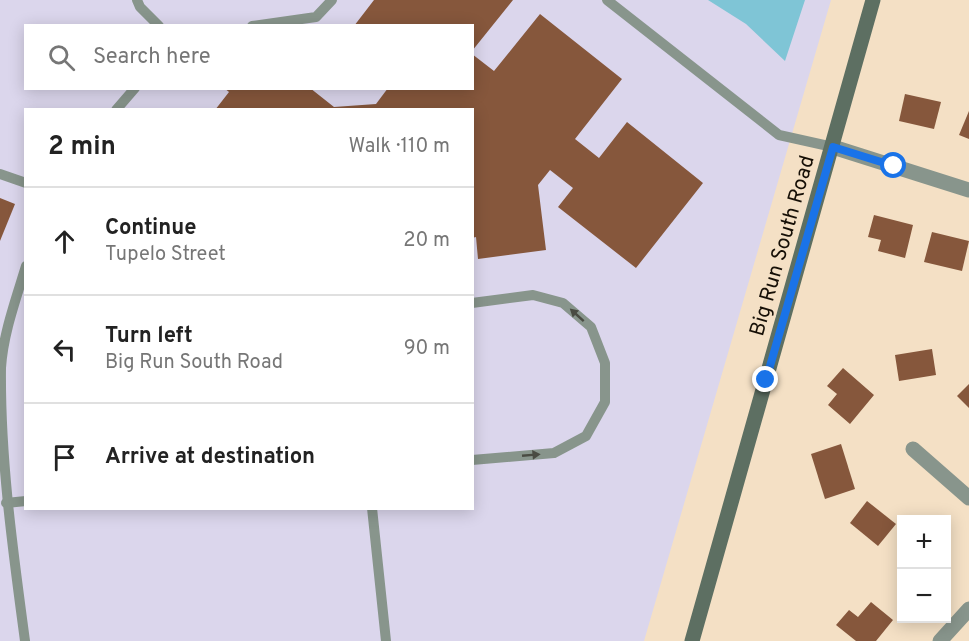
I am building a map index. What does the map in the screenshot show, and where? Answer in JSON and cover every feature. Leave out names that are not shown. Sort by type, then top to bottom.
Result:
[{"type":"street","name":"Big Run South Road","points":[[692,641],[873,0]]},
{"type":"street","points":[[833,147],[969,190]]},
{"type":"street","points":[[913,449],[969,498]]},
{"type":"street","points":[[940,641],[969,609]]},
{"type":"lane","points":[[137,0],[140,7],[157,24]]},
{"type":"lane","points":[[266,24],[316,17],[332,0]]},
{"type":"lane","points":[[607,0],[779,135],[833,147]]},
{"type":"lane","points":[[118,108],[133,90]]},
{"type":"lane","points":[[0,174],[24,182]]},
{"type":"lane","points":[[24,272],[4,330],[0,383],[6,503],[26,641]]},
{"type":"lane","points":[[474,303],[533,295],[563,303],[591,327],[605,363],[605,402],[586,436],[554,453],[474,460]]},
{"type":"lane","points":[[6,503],[24,501]]},
{"type":"lane","points":[[372,510],[386,641]]},
{"type":"shaded area","points":[[0,0],[831,0],[644,641],[0,641]]},
{"type":"water","points":[[708,0],[805,0],[785,61],[746,24]]},
{"type":"building","points":[[374,0],[513,0],[474,49],[474,24],[356,24]]},
{"type":"building","points":[[540,14],[622,79],[575,139],[599,158],[627,122],[703,183],[636,268],[558,207],[573,188],[550,170],[538,185],[546,250],[478,259],[476,237],[474,238],[474,108],[217,108],[229,92],[226,90],[313,90],[334,107],[376,104],[386,90],[474,90],[474,56],[494,71]]},
{"type":"building","points":[[905,94],[941,102],[934,129],[899,121]]},
{"type":"building","points":[[969,111],[969,139],[959,135]]},
{"type":"building","points":[[0,198],[15,204],[0,241]]},
{"type":"building","points":[[874,215],[913,225],[905,258],[878,251],[881,240],[868,237]]},
{"type":"building","points":[[932,232],[969,241],[962,271],[924,262]]},
{"type":"building","points":[[932,349],[936,375],[899,381],[895,355]]},
{"type":"building","points":[[843,368],[874,395],[850,424],[828,405],[837,394],[827,386]]},
{"type":"building","points":[[969,384],[969,408],[957,396]]},
{"type":"building","points":[[841,444],[855,489],[825,499],[811,454]]},
{"type":"building","points":[[867,501],[896,524],[878,546],[850,523]]},
{"type":"building","points":[[871,602],[893,620],[876,641],[856,641],[836,625],[849,610],[858,617]]},
{"type":"route","points":[[766,380],[833,147],[894,166]]}]
